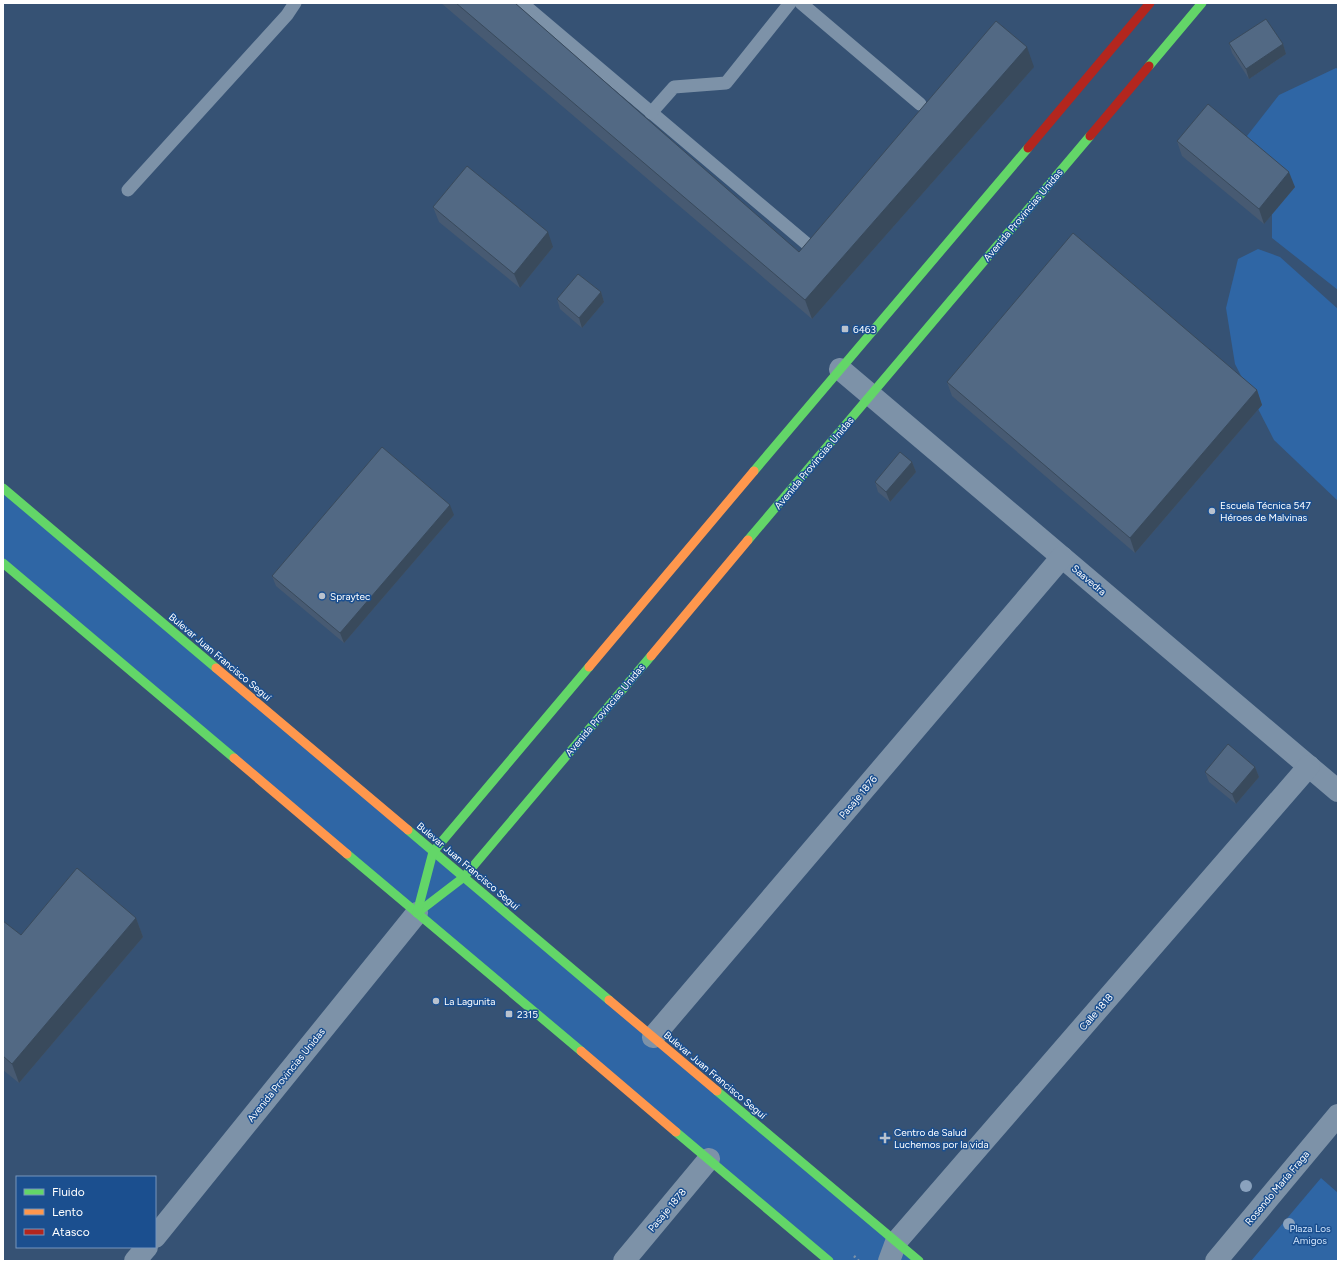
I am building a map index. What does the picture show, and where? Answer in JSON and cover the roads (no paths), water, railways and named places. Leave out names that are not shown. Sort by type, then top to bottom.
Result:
[{"type":"main road","name":"Avenida Provincias Unidas","points":[[417,913],[433,852],[840,369],[978,209],[1150,3]]},
{"type":"main road","name":"Avenida Provincias Unidas","points":[[417,913],[464,877],[1202,3]]},
{"type":"main road","name":"Bulevar Juan Francisco Seguí","points":[[3,488],[653,1037],[893,1252],[919,1261]]},
{"type":"main road","points":[[3,563],[829,1261]]},
{"type":"street","name":"Saavedra","points":[[840,369],[1338,791]]},
{"type":"street","name":"Pasaje 1876","points":[[653,1037],[1062,557]]},
{"type":"street","name":"Calle 1818","points":[[893,1252],[1309,766]]},
{"type":"street","name":"Avenida Provincias Unidas","points":[[156,1236],[417,913]]},
{"type":"street","name":"Rosendo María Fraga","points":[[1216,1261],[1334,1128]]},
{"type":"street","name":"Pasaje 1878","points":[[624,1261],[709,1160]]},
{"type":"street","points":[[135,1261],[146,1248]]},
{"type":"lane","points":[[128,190],[287,15],[295,3]]},
{"type":"lane","points":[[522,3],[807,244]]},
{"type":"lane","points":[[651,113],[674,87],[726,83],[790,3]]},
{"type":"lane","points":[[801,3],[920,104]]},
{"type":"place","name":"6463","points":[[845,329]]},
{"type":"place","name":"Escuela Técnica 547 Héroes de Malvinas","points":[[1212,511]]},
{"type":"place","name":"Spraytec","points":[[322,596]]},
{"type":"place","name":"La Lagunita","points":[[436,1001]]},
{"type":"place","name":"2315","points":[[509,1014]]},
{"type":"place","name":"Centro de Salud Luchemos por la vida","points":[[885,1138]]},
{"type":"park label","name":"Plaza Los Amigos","points":[[1310,1234]]}]
